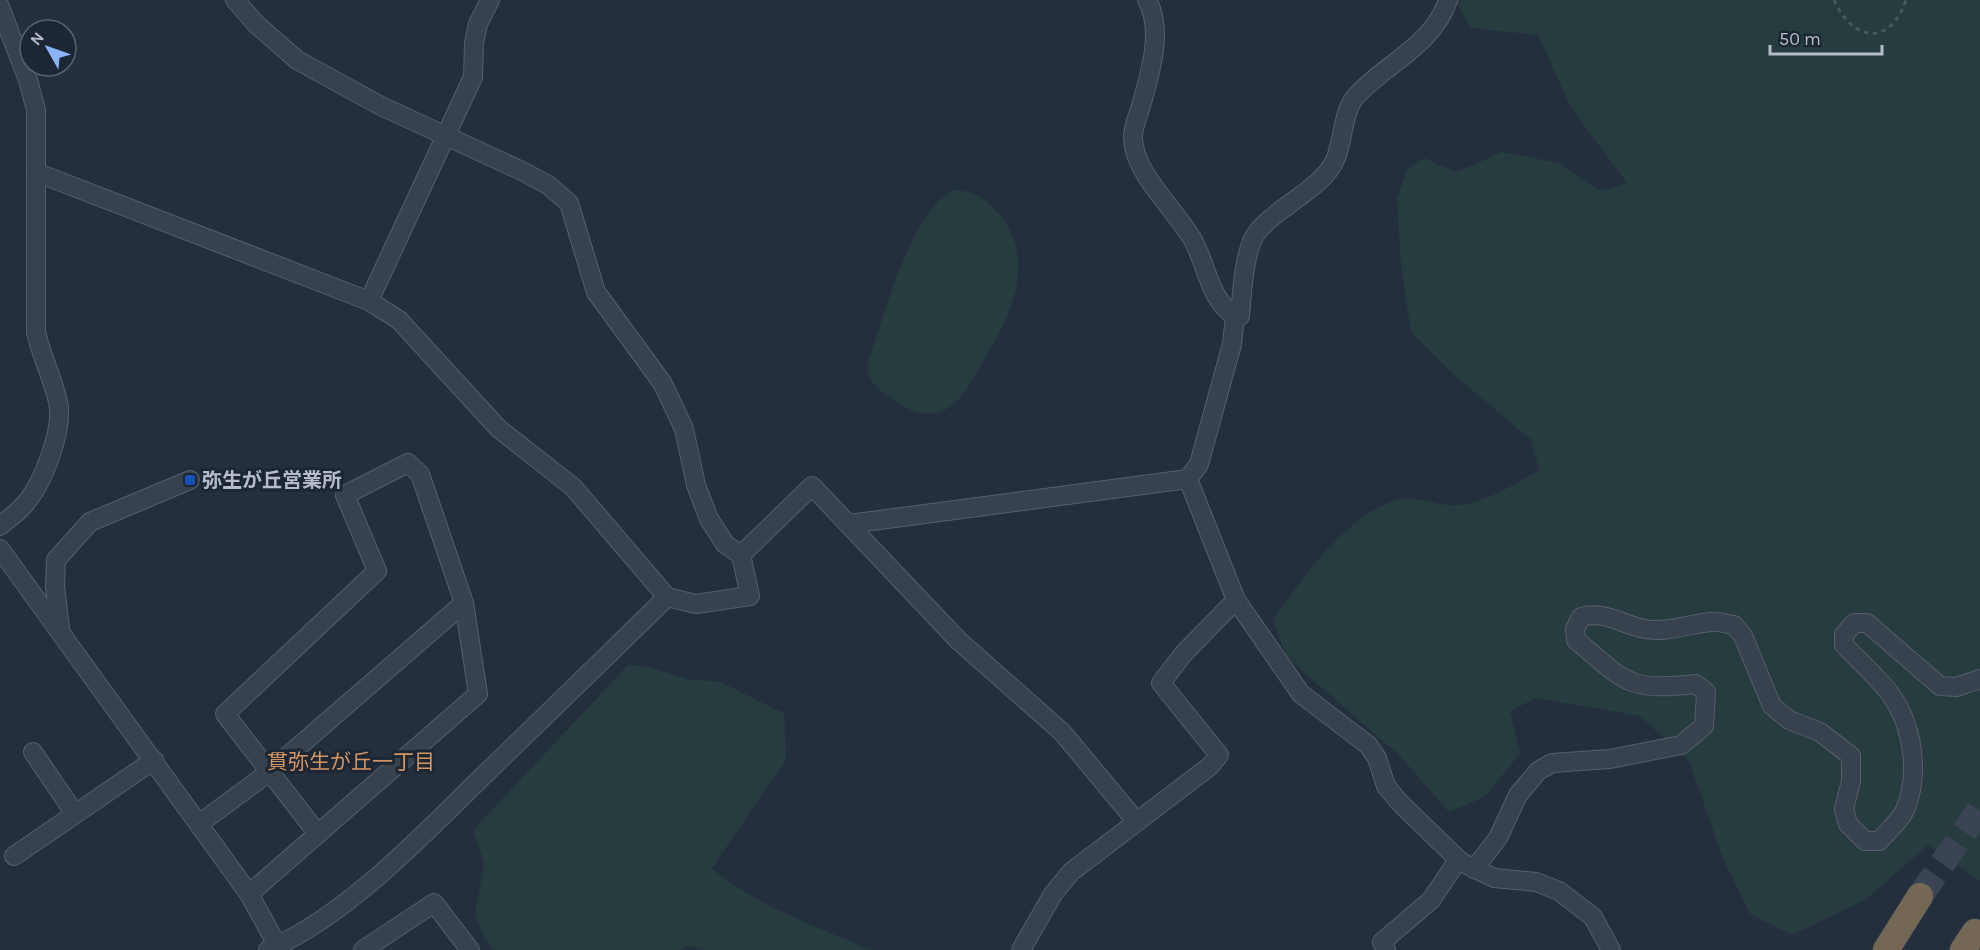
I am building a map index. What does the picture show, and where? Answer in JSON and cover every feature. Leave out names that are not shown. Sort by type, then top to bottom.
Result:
[{"type":"highway","points":[[1886,950],[1920,896]]},
{"type":"street","points":[[38,173],[369,302],[399,320],[499,429],[573,487],[667,597],[696,604],[750,596],[741,555],[725,544],[709,519],[696,484],[684,429],[663,384],[596,292],[569,202],[548,185],[445,134],[381,106],[297,60],[256,24],[234,0]]},
{"type":"street","points":[[369,302],[473,77],[474,43],[478,24],[490,0]]},
{"type":"street","points":[[1147,0],[1156,19],[1150,75],[1134,128],[1136,155],[1194,242],[1206,278],[1227,311],[1236,316]]},
{"type":"street","points":[[1236,316],[1240,316],[1247,264],[1252,241],[1257,231],[1335,162],[1355,97],[1423,39],[1443,15],[1448,0]]},
{"type":"street","points":[[0,7],[28,80],[36,110],[38,173],[34,286],[36,332],[40,351],[58,401],[60,421],[53,451],[26,504],[0,526]]},
{"type":"street","points":[[849,524],[1188,479],[1199,464],[1232,344],[1236,316]]},
{"type":"street","points":[[249,894],[318,834],[478,694],[464,603],[420,474],[408,463],[345,495],[377,571],[225,714],[268,773],[318,834]]},
{"type":"street","points":[[1188,479],[1236,600],[1301,694],[1368,745],[1377,758],[1386,786],[1400,803],[1466,864],[1494,878],[1536,882],[1559,891],[1593,917],[1611,950]]},
{"type":"street","points":[[60,631],[55,586],[56,560],[90,522],[190,480]]},
{"type":"street","points":[[741,555],[812,486],[959,641],[1062,732],[1136,821]]},
{"type":"street","points":[[0,549],[249,894],[275,949],[341,906],[441,818],[667,597]]},
{"type":"street","points":[[1020,950],[1053,894],[1071,872],[1210,766],[1219,755],[1161,683],[1184,653],[1236,600]]},
{"type":"street","points":[[199,824],[268,773],[464,603]]},
{"type":"street","points":[[1386,950],[1382,942],[1431,900],[1466,864],[1498,838],[1518,795],[1538,771],[1552,763],[1611,759],[1681,745],[1704,726],[1706,692],[1696,684],[1657,688],[1633,684],[1620,677],[1576,640],[1575,629],[1581,617],[1591,614],[1611,617],[1645,628],[1672,629],[1713,622],[1734,625],[1743,636],[1772,706],[1789,720],[1820,732],[1851,756],[1851,781],[1844,809],[1848,824],[1865,841],[1879,842],[1905,810],[1913,773],[1911,740],[1905,721],[1891,694],[1844,645],[1844,635],[1854,623],[1867,623],[1940,686],[1956,687],[1980,679]]},
{"type":"street","points":[[33,752],[75,814]]},
{"type":"street","points":[[14,856],[154,760]]},
{"type":"street","points":[[363,950],[434,903],[470,950]]},
{"type":"path","points":[[1834,0],[1843,19],[1852,27],[1867,32],[1883,31],[1896,23],[1906,0]]},
{"type":"green space","points":[[1452,0],[1980,0],[1980,881],[1928,845],[1865,900],[1792,935],[1750,914],[1723,859],[1689,761],[1640,716],[1536,698],[1510,711],[1520,753],[1486,796],[1449,812],[1398,754],[1286,657],[1273,619],[1328,548],[1363,517],[1381,506],[1408,498],[1445,505],[1469,503],[1501,491],[1539,470],[1531,440],[1453,374],[1411,332],[1401,265],[1397,199],[1407,169],[1424,158],[1457,172],[1502,152],[1559,163],[1601,191],[1627,183],[1571,108],[1538,35],[1470,28],[1457,4]]},
{"type":"green space","points":[[953,190],[979,196],[989,203],[1011,232],[1017,251],[1016,290],[1001,329],[966,391],[950,407],[937,412],[923,413],[898,403],[883,392],[871,380],[867,365],[911,243],[938,202]]},
{"type":"green space","points":[[628,665],[645,666],[687,679],[721,682],[784,713],[786,760],[712,868],[748,894],[768,905],[871,950],[704,950],[689,946],[680,950],[495,950],[484,938],[475,915],[484,863],[473,830]]},
{"type":"tunnel","points":[[1920,896],[1980,809]]},
{"type":"place","name":"弥生が丘営業所","points":[[190,480]]},
{"type":"district","name":"貫弥生が丘一丁目","points":[[351,762]]}]
